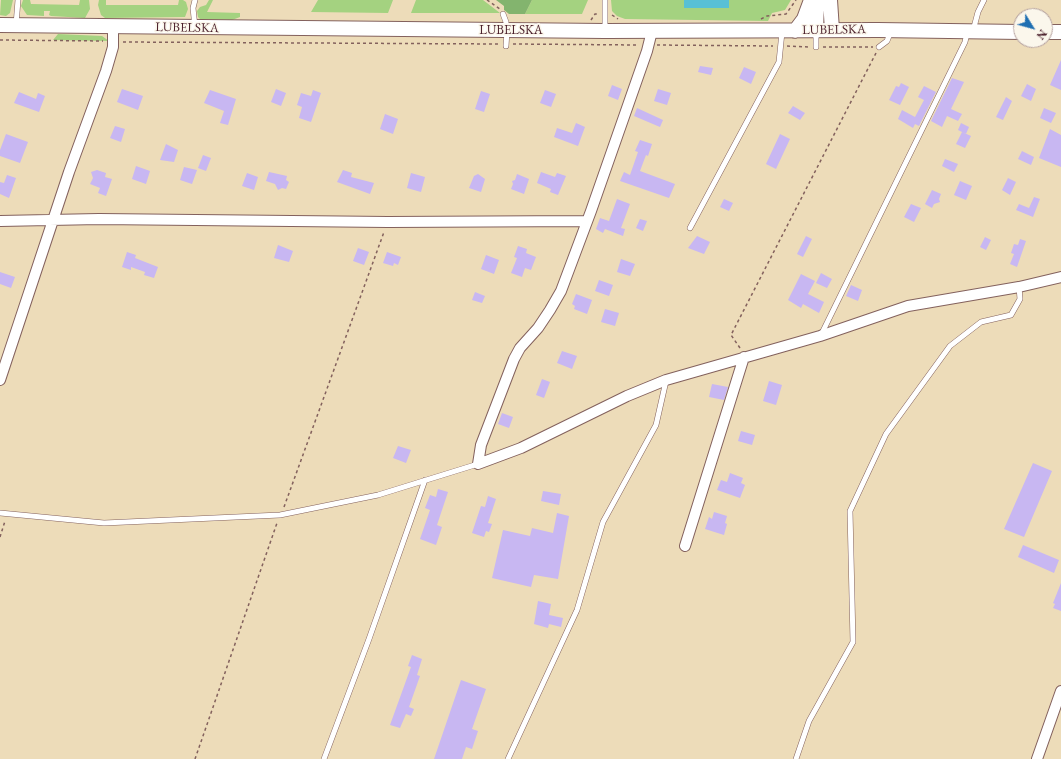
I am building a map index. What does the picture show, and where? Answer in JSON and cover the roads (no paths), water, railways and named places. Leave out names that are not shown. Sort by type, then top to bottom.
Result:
[{"type":"main road","points":[[788,31],[804,19],[811,0]]},
{"type":"main road","points":[[816,31],[817,0]]},
{"type":"main road","points":[[830,0],[832,30]]},
{"type":"main road","name":"LUBELSKA","points":[[0,25],[113,35],[195,28],[506,36],[605,31],[832,30],[1013,32]]},
{"type":"street","points":[[652,31],[649,45],[561,291],[546,316],[520,348],[514,359],[481,445],[478,464],[521,448],[627,396],[666,380],[820,336],[908,306],[1019,287],[1061,277]]},
{"type":"street","points":[[0,380],[55,220],[69,172],[106,71],[113,35]]},
{"type":"street","points":[[0,221],[587,221]]},
{"type":"street","points":[[685,546],[744,357]]},
{"type":"street","points":[[1036,759],[1061,691]]},
{"type":"lane","points":[[16,26],[18,0]]},
{"type":"lane","points":[[195,0],[193,14],[195,28]]},
{"type":"lane","points":[[605,0],[605,31]]},
{"type":"lane","points":[[820,336],[971,31],[984,0]]},
{"type":"lane","points":[[503,14],[506,36]]},
{"type":"lane","points":[[690,228],[779,62],[788,31]]},
{"type":"lane","points":[[816,31],[816,47]]},
{"type":"lane","points":[[879,47],[887,41],[889,36]]},
{"type":"lane","points":[[796,759],[809,721],[853,642],[850,511],[886,434],[950,346],[981,322],[1011,315],[1020,299],[1019,287]]},
{"type":"lane","points":[[508,759],[577,610],[603,522],[656,425],[666,380]]},
{"type":"lane","points":[[2,513],[104,523],[280,515],[378,495],[478,464]]},
{"type":"lane","points":[[324,759],[372,632],[425,480]]},
{"type":"water","points":[[684,0],[729,0],[729,8],[684,8]]}]
